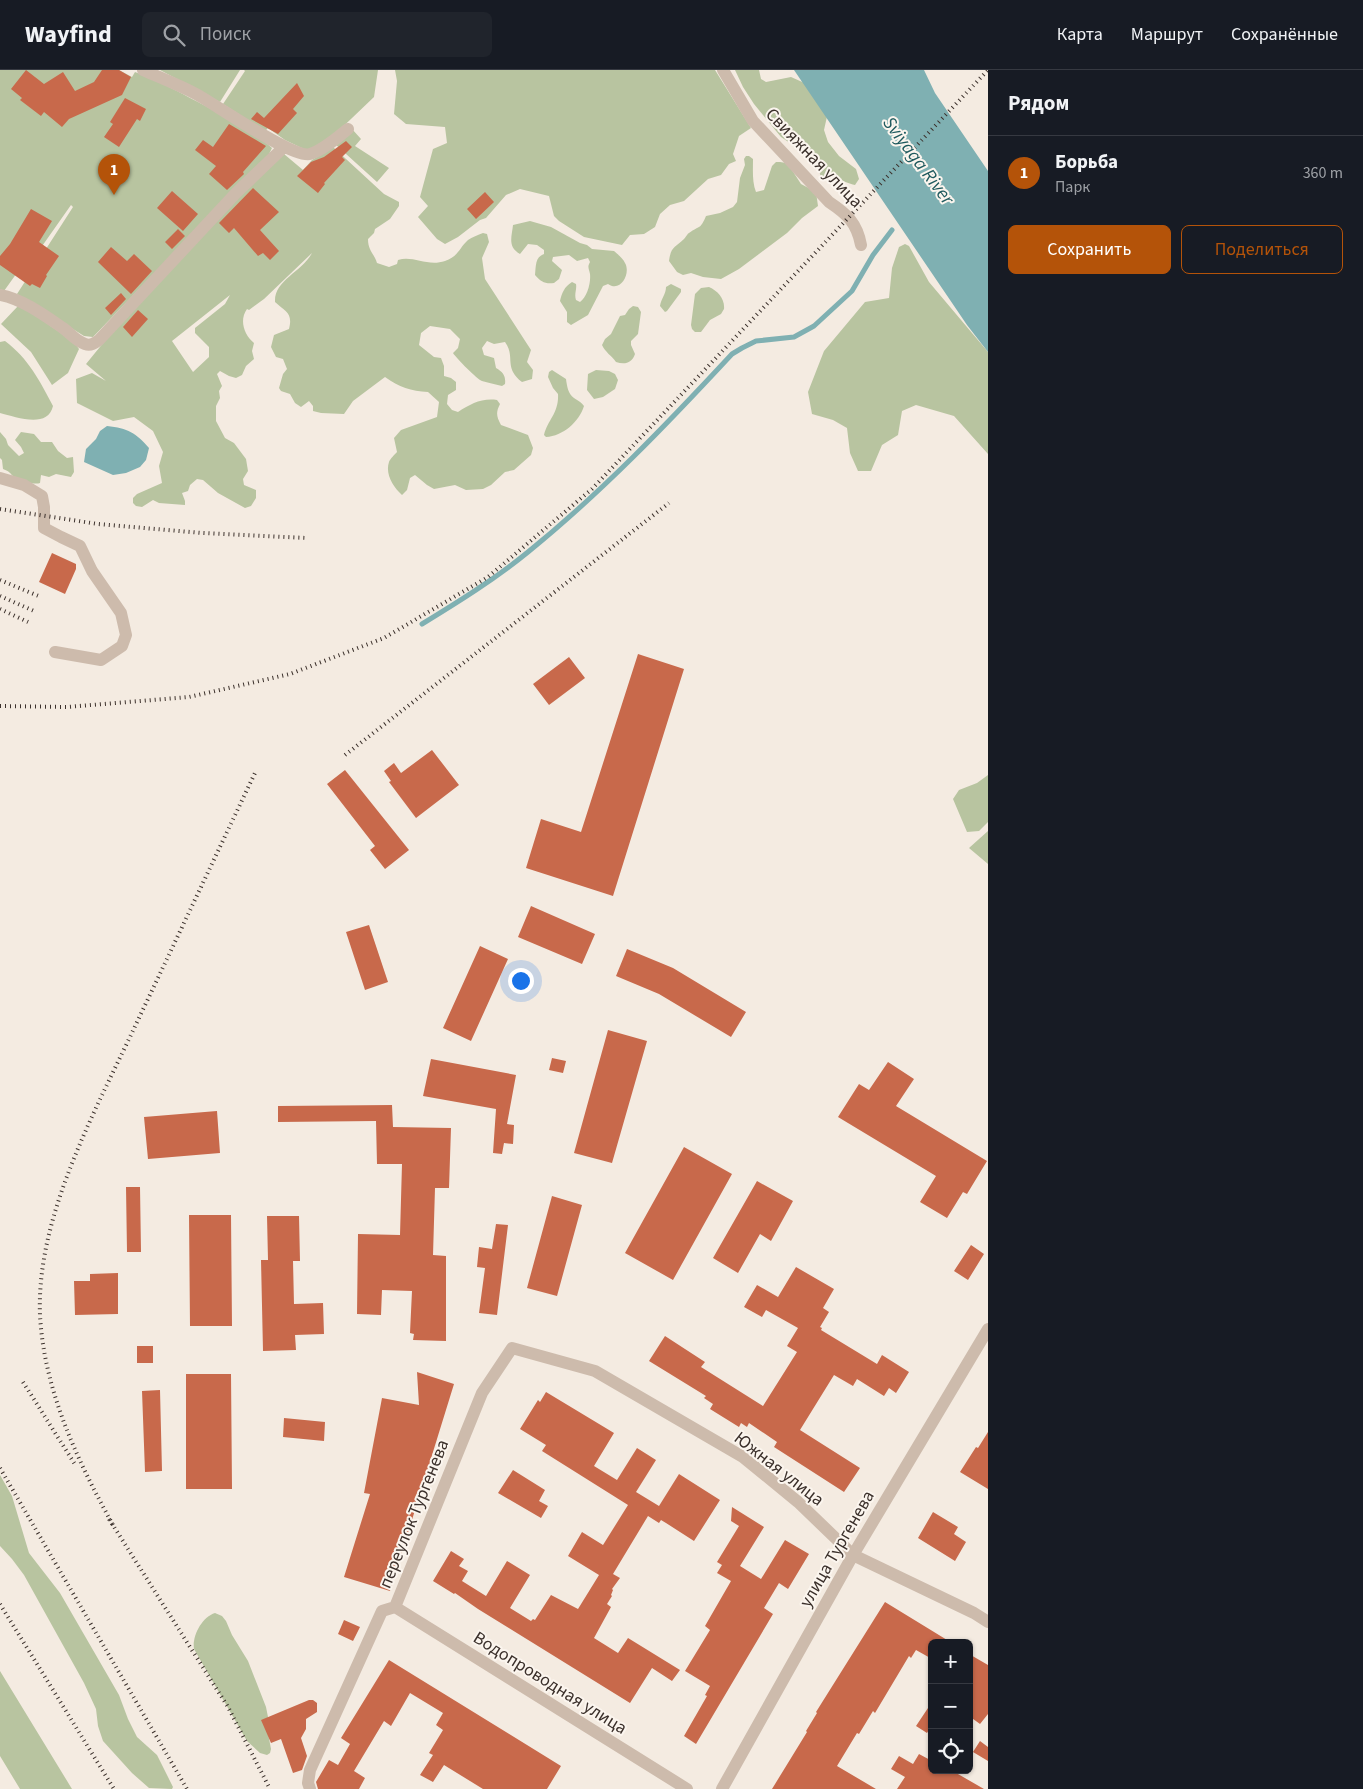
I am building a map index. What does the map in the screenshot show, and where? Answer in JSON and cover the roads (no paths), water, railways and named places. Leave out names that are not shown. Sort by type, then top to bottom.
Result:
[{"type":"street","points":[[143,70],[194,93],[284,147],[296,152],[309,155],[331,143],[348,129]]},
{"type":"street","name":"Свияжная улица","points":[[723,70],[753,121],[829,202],[842,211],[852,222],[859,233],[861,245]]},
{"type":"street","points":[[0,295],[27,305],[79,341],[86,345],[92,344],[99,340],[236,193],[284,147]]},
{"type":"street","points":[[0,478],[24,486],[42,496],[44,528],[60,538],[80,546],[92,571],[121,613],[126,635],[122,646],[101,660],[55,652]]},
{"type":"street","name":"улица Тургенева","points":[[722,1789],[853,1555],[988,1329]]},
{"type":"street","name":"Южная улица","points":[[512,1348],[595,1371],[743,1457],[798,1502],[853,1555],[974,1613],[988,1622]]},
{"type":"street","name":"переулок Тургенева","points":[[310,1789],[308,1783],[310,1770],[382,1611],[395,1607],[482,1393],[512,1348]]},
{"type":"street","name":"Водопроводная улица","points":[[395,1607],[687,1789]]},
{"type":"water","name":"Sviyaga River","points":[[794,70],[924,70],[935,93],[988,171],[988,352],[967,325]]},
{"type":"water","points":[[107,426],[131,432],[149,448],[146,460],[140,467],[126,473],[113,475],[84,462],[86,449],[96,439],[100,431]]},
{"type":"waterway","points":[[422,624],[503,572],[582,506],[633,457],[732,354],[756,341],[794,337],[814,326],[852,291],[873,255],[892,230]]},
{"type":"railway","points":[[0,706],[67,707],[189,697],[290,674],[384,638],[488,577],[592,489],[988,70]]},
{"type":"railway","points":[[345,755],[669,503]]},
{"type":"railway","points":[[0,509],[98,524],[202,533],[307,538]]},
{"type":"railway","points":[[0,580],[41,597]]},
{"type":"railway","points":[[0,596],[34,611]]},
{"type":"railway","points":[[0,609],[28,622]]},
{"type":"railway","points":[[113,1525],[75,1450],[55,1397],[48,1370],[40,1315],[41,1277],[48,1239],[58,1201],[88,1126],[255,773]]},
{"type":"railway","points":[[23,1382],[76,1466]]},
{"type":"railway","points":[[0,1468],[187,1789]]},
{"type":"railway","points":[[109,1519],[228,1707],[270,1789]]},
{"type":"railway","points":[[0,1604],[114,1789]]},
{"type":"place","name":"Борьба","points":[[114,195]]}]
